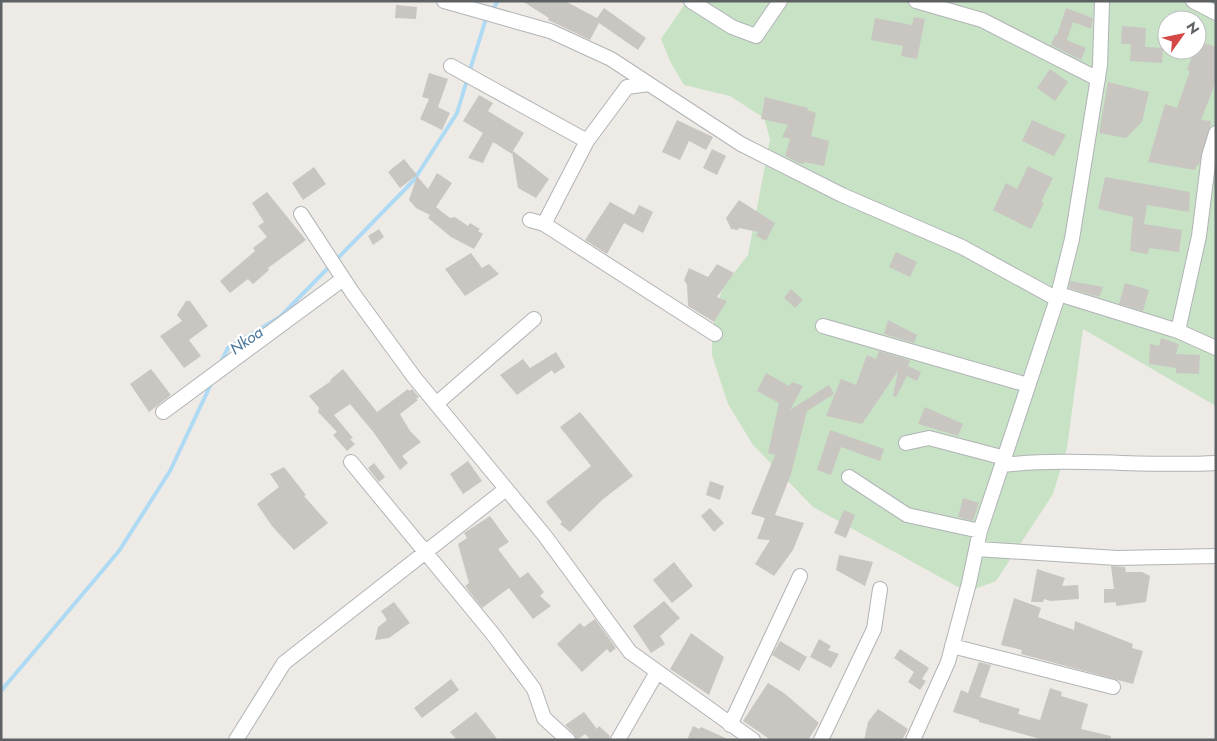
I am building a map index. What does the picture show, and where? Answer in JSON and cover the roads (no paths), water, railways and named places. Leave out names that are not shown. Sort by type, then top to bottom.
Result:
[{"type":"street","points":[[444,1],[550,31],[611,59],[741,144],[842,195],[962,247],[1058,296],[1178,331],[1216,348]]},
{"type":"street","points":[[691,1],[732,27],[756,36],[780,1]]},
{"type":"street","points":[[916,1],[982,20],[1098,79]]},
{"type":"street","points":[[913,740],[948,662],[980,532],[1058,296],[1072,238],[1098,79],[1102,1]]},
{"type":"street","points":[[1194,1],[1216,13]]},
{"type":"street","points":[[450,66],[587,141]]},
{"type":"street","points":[[544,224],[587,141],[626,87],[649,84]]},
{"type":"street","points":[[1178,331],[1199,236],[1209,156],[1216,133]]},
{"type":"street","points":[[301,214],[344,279],[436,404],[545,536],[630,652],[753,740]]},
{"type":"street","points":[[530,220],[544,224],[715,334]]},
{"type":"street","points":[[163,412],[344,279]]},
{"type":"street","points":[[436,404],[534,319]]},
{"type":"street","points":[[824,326],[1028,385]]},
{"type":"street","points":[[906,443],[929,438],[1004,462],[1043,460],[1176,465],[1216,463]]},
{"type":"street","points":[[351,462],[426,552],[534,689],[544,718],[568,740]]},
{"type":"street","points":[[849,477],[908,515],[980,532]]},
{"type":"street","points":[[236,740],[284,663],[506,489]]},
{"type":"street","points":[[977,550],[1117,558],[1216,556]]},
{"type":"street","points":[[730,725],[800,576]]},
{"type":"street","points":[[821,740],[874,629],[880,589]]},
{"type":"street","points":[[952,646],[1113,687]]},
{"type":"street","points":[[618,740],[657,672]]},
{"type":"waterway","name":"Nkoa","points":[[469,73],[485,22],[498,1]]},
{"type":"waterway","name":"Nkoa","points":[[335,261],[414,180],[457,113],[467,80]]},
{"type":"waterway","name":"Nkoa","points":[[220,364],[228,348],[280,317],[330,266]]},
{"type":"waterway","name":"Nkoa","points":[[1,691],[119,551],[170,471],[212,382]]}]
